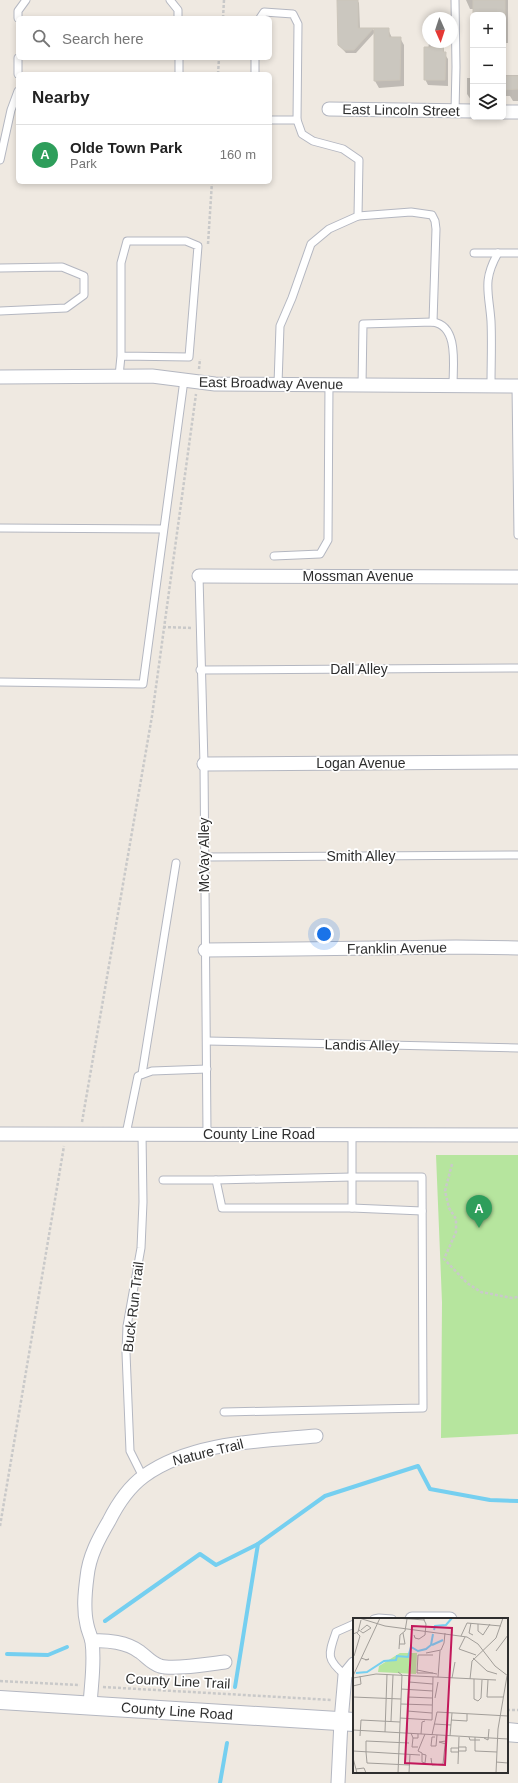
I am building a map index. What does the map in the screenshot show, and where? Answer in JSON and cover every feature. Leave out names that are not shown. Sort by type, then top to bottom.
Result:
[{"type":"main road","name":"County Line Road","points":[[0,1700],[347,1722]]},
{"type":"main road","points":[[508,1732],[518,1733]]},
{"type":"street","name":"East Lincoln Street","points":[[329,109],[470,111]]},
{"type":"street","points":[[506,112],[518,112]]},
{"type":"street","name":"East Broadway Avenue","points":[[0,376],[152,376],[198,382],[517,386]]},
{"type":"street","name":"Mossman Avenue","points":[[199,576],[518,577]]},
{"type":"street","name":"Logan Avenue","points":[[204,764],[518,762]]},
{"type":"street","name":"Franklin Avenue","points":[[205,950],[456,947],[518,948]]},
{"type":"street","name":"County Line Road","points":[[0,1134],[518,1135]]},
{"type":"street","name":"Nature Trail","points":[[90,1706],[92,1642],[85,1610],[89,1565],[99,1537],[114,1511],[130,1490],[143,1477],[168,1462],[182,1456],[213,1448],[253,1441],[316,1436]]},
{"type":"street","points":[[92,1642],[114,1642],[132,1647],[151,1662],[160,1666],[170,1667],[225,1662]]},
{"type":"street","points":[[338,1783],[347,1722],[343,1700],[345,1675],[353,1665]]},
{"type":"lane","points":[[18,16],[18,11],[26,0]]},
{"type":"lane","points":[[170,0],[178,10],[178,16]]},
{"type":"lane","points":[[455,0],[455,111]]},
{"type":"lane","points":[[261,16],[264,12],[293,14],[298,24],[297,120],[302,134],[313,141],[343,149],[359,160],[358,216]]},
{"type":"lane","points":[[18,60],[18,72]]},
{"type":"lane","points":[[179,60],[179,72]]},
{"type":"lane","points":[[255,60],[255,72]]},
{"type":"lane","points":[[0,160],[8,130],[11,110],[16,96]]},
{"type":"lane","points":[[272,120],[297,120]]},
{"type":"lane","points":[[278,384],[280,326],[292,298],[311,244],[329,230],[358,216],[411,212],[432,215],[435,221],[436,229],[433,322]]},
{"type":"lane","points":[[119,376],[121,356],[121,263],[127,241],[186,241],[198,246],[189,357],[121,356]]},
{"type":"lane","points":[[474,253],[518,253]]},
{"type":"lane","points":[[491,386],[488,281],[490,268],[498,253]]},
{"type":"lane","points":[[0,268],[62,268],[84,276],[84,295],[66,308],[0,311]]},
{"type":"lane","points":[[362,385],[363,324],[433,322],[439,323],[444,327],[452,339],[453,385]]},
{"type":"lane","points":[[0,682],[143,684],[184,380]]},
{"type":"lane","points":[[274,556],[320,554],[328,540],[329,384]]},
{"type":"lane","points":[[517,386],[518,535]]},
{"type":"lane","points":[[0,528],[163,529]]},
{"type":"lane","name":"McVay Alley","points":[[199,576],[200,670],[204,764],[207,1134]]},
{"type":"lane","name":"Dall Alley","points":[[200,670],[518,668]]},
{"type":"lane","name":"Smith Alley","points":[[204,857],[518,855]]},
{"type":"lane","points":[[142,1074],[176,863]]},
{"type":"lane","name":"Landis Alley","points":[[207,1041],[518,1048]]},
{"type":"lane","points":[[126,1134],[138,1076],[152,1071],[207,1069]]},
{"type":"lane","name":"Buck Run Trail","points":[[142,1134],[143,1202],[140,1248],[127,1326],[126,1353],[130,1451],[143,1477]]},
{"type":"lane","points":[[352,1134],[352,1208]]},
{"type":"lane","points":[[163,1180],[352,1176],[422,1177],[423,1408],[224,1412]]},
{"type":"lane","points":[[216,1180],[222,1208],[352,1208],[422,1210]]},
{"type":"lane","points":[[345,1675],[333,1665],[329,1652],[336,1632],[353,1624]]},
{"type":"path","points":[[223,16],[224,0]]},
{"type":"path","points":[[218,72],[219,60]]},
{"type":"path","points":[[208,248],[212,184]]},
{"type":"path","points":[[0,1526],[64,1144],[81,1126],[152,716],[162,627],[198,382],[200,352]]},
{"type":"path","points":[[162,627],[199,628]]},
{"type":"path","points":[[452,1164],[445,1191],[449,1208],[456,1219],[456,1232],[444,1259],[467,1283],[481,1292],[512,1298],[518,1297]]},
{"type":"path","name":"County Line Trail","points":[[0,1681],[343,1700]]},
{"type":"green space","points":[[436,1155],[518,1155],[518,1434],[441,1438],[442,1302]]},
{"type":"building","points":[[337,0],[358,0],[358,28],[374,28],[354,50],[344,50],[338,45]]},
{"type":"building","points":[[473,0],[505,0],[505,12],[473,12]]},
{"type":"building","points":[[374,28],[389,28],[389,37],[401,37],[400,80],[374,81]]},
{"type":"building","points":[[424,48],[443,48],[443,52],[446,52],[445,80],[424,80]]},
{"type":"building","points":[[506,76],[518,76],[518,89],[506,90]]},
{"type":"waterway","points":[[235,1687],[258,1544],[325,1496],[418,1466],[430,1489],[490,1500],[518,1501]]},
{"type":"waterway","points":[[105,1621],[200,1554],[216,1565],[258,1544]]},
{"type":"waterway","points":[[7,1654],[48,1655],[67,1647]]},
{"type":"waterway","points":[[220,1783],[227,1743]]},
{"type":"place","name":"Olde Town Park","points":[[479,1228]]}]
